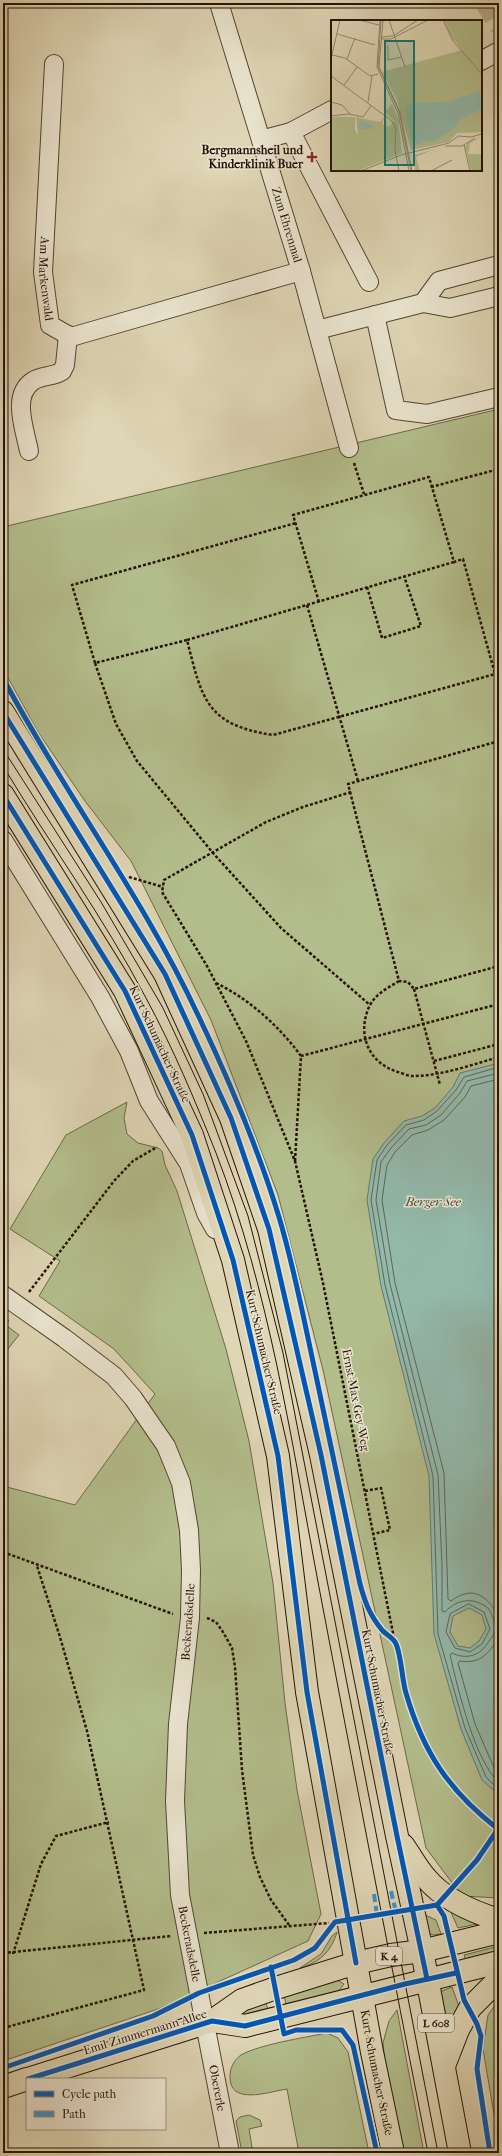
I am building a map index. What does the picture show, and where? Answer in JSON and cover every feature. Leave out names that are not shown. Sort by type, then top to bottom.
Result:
[{"type":"main road","name":"Kurt-Schumacher-Straße","points":[[3,712],[165,974],[231,1118],[269,1229],[321,1455],[397,1836],[422,1951],[460,2153]]},
{"type":"main road","name":"Kurt-Schumacher-Straße","points":[[3,795],[125,991],[192,1135],[233,1260],[278,1456],[306,1692],[392,2153]]},
{"type":"main road","name":"L 608","points":[[397,1836],[426,1879],[445,1895],[485,1915],[499,1920]]},
{"type":"main road","name":"Emil-Zimmermann-Allee","points":[[31,2078],[208,2022],[242,2000],[356,1963],[391,1955],[422,1951],[499,1932]]},
{"type":"main road","name":"Emil-Zimmermann-Allee","points":[[208,2022],[245,2026],[499,1962]]},
{"type":"main road","name":"L 608","points":[[444,2066],[458,2030],[470,2008],[499,1979]]},
{"type":"main road","name":"Emil-Zimmermann-Allee","points":[[3,2087],[26,2080]]},
{"type":"street","name":"Zum Ehrenmal","points":[[219,3],[301,271],[349,448]]},
{"type":"street","points":[[482,60],[499,51]]},
{"type":"street","name":"Am Markenwald","points":[[54,64],[43,272],[50,325],[68,336]]},
{"type":"street","points":[[261,140],[291,132],[331,111]]},
{"type":"street","points":[[291,132],[369,282]]},
{"type":"street","points":[[422,303],[439,281],[499,265]]},
{"type":"street","points":[[29,450],[22,416],[22,396],[26,387],[34,380],[62,371],[65,365],[68,336],[71,337],[301,271]]},
{"type":"street","points":[[317,330],[422,303],[450,308],[499,296]]},
{"type":"street","points":[[375,315],[396,410],[427,414],[499,397]]},
{"type":"street","name":"Kurt-Schumacher-Straße","points":[[3,840],[100,997],[129,1050],[149,1101],[189,1164],[206,1213],[233,1260]]},
{"type":"street","name":"Beckeradsdelle","points":[[3,1296],[19,1306],[114,1376],[133,1398],[166,1446],[181,1483],[189,1530],[191,1570],[190,1618],[178,1724],[175,1801],[177,1842],[180,1895],[208,2022]]},
{"type":"street","name":"Obererle","points":[[208,2022],[230,2153]]},
{"type":"path","points":[[349,448],[364,494]]},
{"type":"path","points":[[432,487],[499,469]]},
{"type":"path","points":[[319,602],[293,515],[429,477],[454,562]]},
{"type":"path","points":[[296,523],[72,585],[95,663],[116,724],[136,761],[213,853],[281,928],[370,1006]]},
{"type":"path","points":[[95,663],[187,640],[463,559],[499,688]]},
{"type":"path","points":[[367,587],[382,638],[420,626],[404,576]]},
{"type":"path","points":[[306,605],[358,781]]},
{"type":"path","points":[[187,640],[196,675],[207,702],[223,719],[248,731],[273,735],[499,673]]},
{"type":"path","points":[[399,981],[348,784],[499,741]]},
{"type":"path","points":[[295,1162],[246,1041],[216,983],[162,892],[164,880],[266,822],[284,814],[351,792]]},
{"type":"path","points":[[126,876],[163,887]]},
{"type":"path","points":[[414,989],[499,966]]},
{"type":"path","points":[[440,1085],[436,1072],[434,1061],[423,1025],[414,989],[408,982],[399,981],[381,992],[370,1006],[363,1025],[370,1053],[386,1068],[411,1076],[436,1072],[499,1058]]},
{"type":"path","points":[[216,983],[235,993],[266,1018],[300,1056],[298,1133],[295,1162]]},
{"type":"path","points":[[300,1056],[499,1004]]},
{"type":"path","points":[[434,1061],[499,1044]]},
{"type":"path","points":[[3,1326],[114,1181],[133,1162],[173,1139]]},
{"type":"path","points":[[365,1491],[381,1488],[390,1530],[373,1534]]},
{"type":"path","points":[[3,1552],[37,1566],[168,1612],[190,1618],[208,1618],[216,1622],[232,1648],[235,1667],[242,1770],[253,1855],[260,1877],[272,1900],[289,1925]]},
{"type":"path","points":[[3,2028],[144,1990],[109,1822],[87,1731],[60,1637],[37,1566]]},
{"type":"path","points":[[387,1635],[395,1643]]},
{"type":"path","points":[[13,1954],[41,1864],[56,1836],[109,1822]]},
{"type":"shaded area","points":[[499,409],[499,1898],[462,1896],[426,1848],[323,1370],[278,1195],[211,1020],[131,861],[85,801],[38,732],[3,669],[3,527]]},
{"type":"shaded area","points":[[127,1102],[124,1118],[127,1134],[138,1143],[158,1148],[162,1151],[165,1165],[177,1191],[226,1349],[249,1441],[273,1583],[285,1703],[297,1790],[321,1914],[308,1941],[161,2008],[3,2061],[3,1486],[75,1505],[155,1394],[114,1349],[39,1296],[60,1261],[10,1229],[66,1135]]},
{"type":"shaded area","points":[[3,1323],[19,1335],[3,1355]]},
{"type":"shaded area","points":[[450,1910],[477,1924],[458,1928]]},
{"type":"shaded area","points":[[423,1914],[436,1920],[441,1934],[433,1935],[428,1933]]},
{"type":"shaded area","points":[[337,1932],[332,1945],[324,1955],[313,1963],[300,1968],[321,1954],[332,1936]]},
{"type":"shaded area","points":[[499,1946],[499,1953],[466,1961],[464,1955]]},
{"type":"shaded area","points":[[337,1980],[344,1984],[338,1992],[286,2004],[284,1996]]},
{"type":"shaded area","points":[[452,1987],[461,2012],[453,2029],[446,2027],[441,1994],[442,1991]]},
{"type":"shaded area","points":[[499,2000],[499,2144],[483,2049],[488,2015]]},
{"type":"shaded area","points":[[265,2001],[268,2009],[240,2017],[236,2011]]},
{"type":"shaded area","points":[[397,2010],[424,2153],[403,2153],[385,2063],[383,2043],[389,2021]]},
{"type":"shaded area","points":[[327,2033],[338,2038],[348,2052],[369,2153],[299,2153],[287,2089],[251,2095],[236,2091],[231,2085],[230,2073],[232,2067],[236,2059],[241,2055],[249,2051],[271,2045]]},
{"type":"shaded area","points":[[249,2115],[260,2120],[262,2126],[249,2129],[253,2153],[242,2153],[236,2121],[240,2117]]},
{"type":"water","name":"Berger See","points":[[499,1063],[499,1795],[482,1780],[461,1729],[434,1634],[429,1476],[381,1286],[367,1200],[373,1159],[384,1143],[404,1121],[422,1116],[435,1108],[453,1087],[460,1073]],"holes":[[[469,1608],[482,1615],[486,1629],[479,1641],[470,1648],[458,1646],[450,1632],[453,1616]]]},
{"type":"tunnel","points":[[484,3],[499,28]]},
{"type":"tram line","points":[[3,749],[101,902],[163,1008],[203,1094],[248,1216],[283,1353],[438,2153]]},
{"type":"tram line","points":[[3,766],[113,939],[146,998],[192,1094],[216,1153],[234,1205],[250,1258],[277,1365],[428,2153]]},
{"type":"marked path","points":[[391,1891],[396,1912]]},
{"type":"marked path","points":[[374,1894],[377,1916]]},
{"type":"cycle path","points":[[3,678],[51,763],[153,929],[198,1015],[232,1089],[271,1191],[289,1255],[303,1313],[360,1584],[366,1602],[378,1624],[383,1631],[394,1640],[397,1646],[406,1693],[421,1734],[430,1752],[440,1769],[465,1800],[498,1829],[477,1860],[437,1905],[335,1922],[315,1948],[294,1960],[199,1993],[153,2016],[3,2068]]},
{"type":"cycle path","points":[[3,712],[165,974],[231,1118],[269,1229],[321,1455],[427,1979]]},
{"type":"cycle path","points":[[3,795],[125,991],[192,1135],[233,1260],[278,1456],[307,1692],[356,1963]]},
{"type":"cycle path","points":[[437,1905],[444,1916],[464,2000],[477,2024],[481,2036],[477,2069],[490,2153]]},
{"type":"cycle path","points":[[271,1967],[284,2034],[296,2030],[342,2030],[353,2045],[377,2153]]},
{"type":"cycle path","points":[[31,2078],[212,2021],[245,2026],[405,1984],[456,1973]]},
{"type":"place","name":"Bergmannsheil und Kinderklinik Buer","points":[[312,157]]}]
